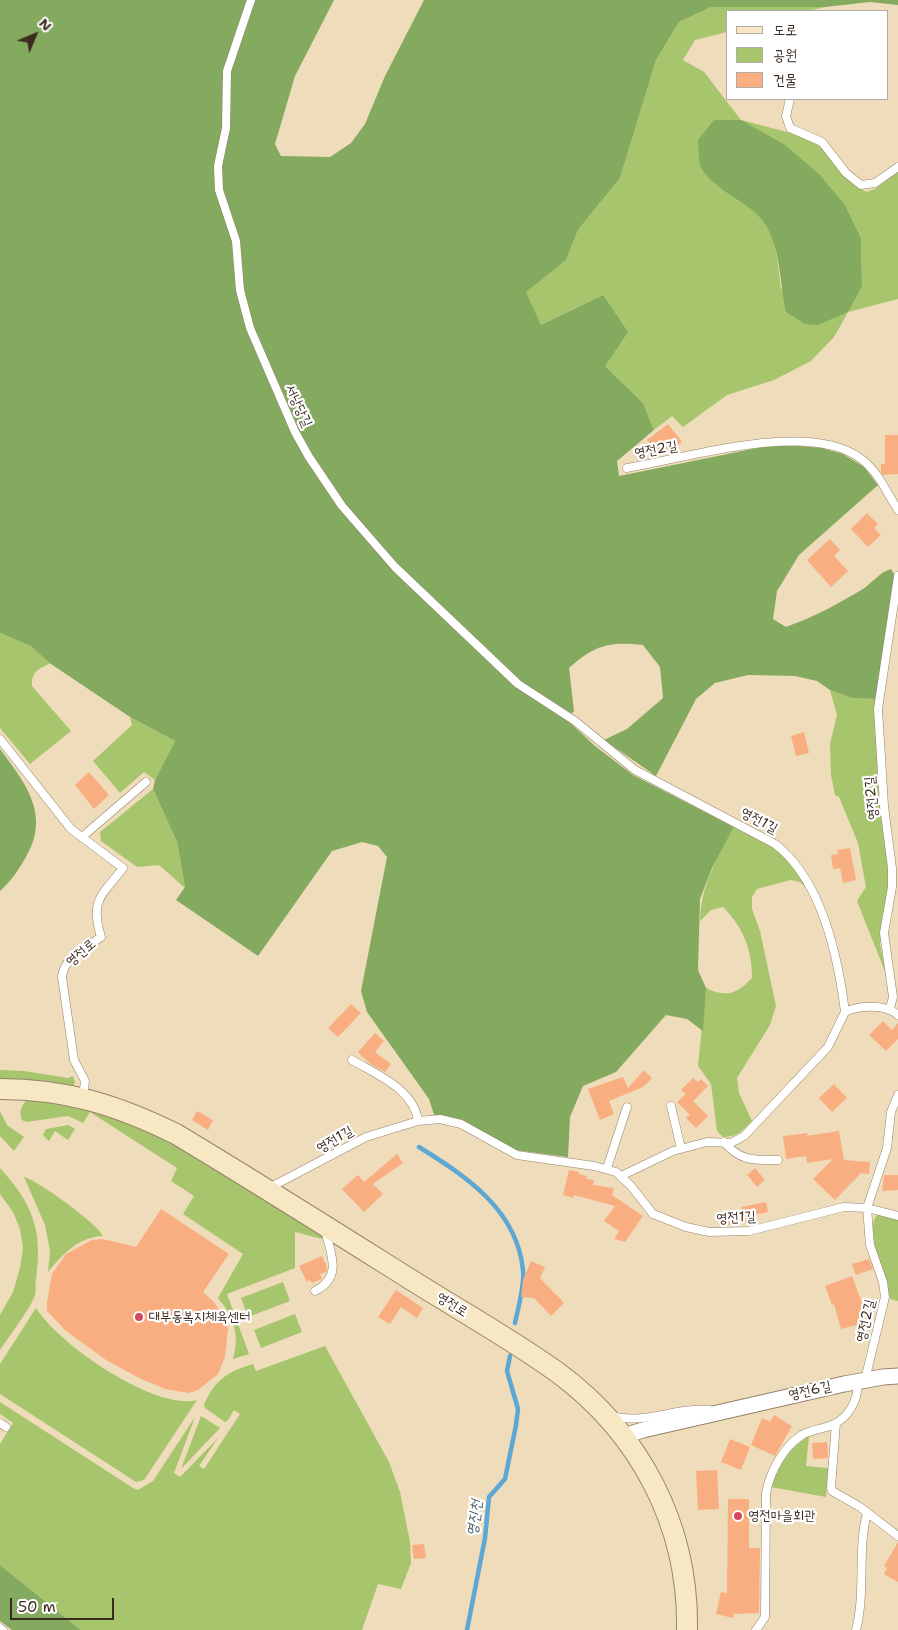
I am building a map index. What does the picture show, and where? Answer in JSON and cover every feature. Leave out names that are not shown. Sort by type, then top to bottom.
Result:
[{"type":"street","name":"영전로","points":[[0,1089],[48,1091],[83,1097],[124,1110],[169,1131],[324,1225],[539,1360],[574,1385],[600,1409],[624,1436],[659,1492],[675,1534],[685,1578],[687,1630]]},
{"type":"street","name":"영전6길","points":[[624,1436],[722,1411],[861,1381],[898,1376]]},
{"type":"lane","name":"서낭당길","points":[[251,0],[227,71],[226,128],[218,177],[222,202],[236,241],[240,290],[250,328],[291,424],[309,458],[342,506],[395,567],[518,684],[575,720]]},
{"type":"lane","points":[[790,100],[786,116],[790,128],[822,142],[846,173],[861,185],[875,182],[898,167]]},
{"type":"lane","name":"영전2길","points":[[627,468],[762,442],[798,442],[828,446],[846,451],[868,465],[887,488],[898,510]]},
{"type":"lane","name":"영전2길","points":[[890,1008],[893,997],[884,933],[892,887],[892,868],[884,806],[878,709],[898,576]]},
{"type":"lane","name":"영전1길","points":[[575,720],[598,742],[634,770],[775,844],[788,853],[807,879],[816,898],[838,968],[845,1012]]},
{"type":"lane","name":"영전로","points":[[0,739],[63,820],[122,868],[96,904],[95,916],[101,937],[68,960],[63,967],[62,977],[74,1060],[85,1081],[83,1097]]},
{"type":"lane","points":[[82,837],[146,782]]},
{"type":"lane","points":[[621,1176],[660,1156],[681,1148],[707,1142],[731,1143],[744,1136],[828,1047],[845,1012],[865,1008],[890,1008],[898,1014]]},
{"type":"lane","points":[[352,1060],[403,1092],[413,1107],[418,1121]]},
{"type":"lane","name":"영전2길","points":[[836,1423],[855,1401],[885,1297],[883,1282],[870,1244],[867,1208],[887,1148],[891,1112],[898,1095]]},
{"type":"lane","points":[[672,1106],[681,1148]]},
{"type":"lane","points":[[607,1168],[627,1108]]},
{"type":"lane","name":"영전1길","points":[[268,1190],[288,1177],[319,1164],[354,1142],[418,1121],[440,1119],[461,1124],[517,1155],[607,1168],[621,1176],[652,1214],[686,1227],[709,1232],[749,1231],[831,1209],[850,1207],[867,1208],[898,1216]]},
{"type":"lane","points":[[724,1142],[738,1156],[745,1159],[778,1160]]},
{"type":"lane","points":[[315,1291],[328,1283],[332,1274],[333,1262],[324,1225]]},
{"type":"lane","name":"영전6길","points":[[600,1409],[611,1415],[631,1420],[687,1410],[722,1411]]},
{"type":"lane","points":[[756,1630],[766,1617],[766,1493],[771,1475],[779,1461],[797,1439],[804,1434],[836,1423],[831,1487],[836,1495],[853,1502],[898,1536]]},
{"type":"lane","points":[[856,1630],[862,1600],[863,1534],[866,1512]]},
{"type":"green space","points":[[0,0],[334,0],[295,76],[275,144],[281,156],[330,157],[351,143],[365,124],[385,76],[424,0],[898,0],[898,5],[870,2],[825,7],[711,7],[679,22],[656,60],[620,178],[578,230],[566,260],[526,292],[541,325],[603,295],[628,332],[605,366],[643,403],[654,430],[617,461],[619,476],[777,444],[821,448],[843,454],[864,467],[878,485],[799,555],[777,591],[773,619],[786,627],[816,615],[844,600],[863,589],[887,570],[891,569],[894,574],[884,657],[875,699],[852,698],[830,690],[817,681],[795,676],[748,675],[715,683],[696,699],[656,776],[604,740],[627,729],[663,698],[660,667],[643,645],[612,644],[603,646],[586,654],[569,668],[574,711],[566,719],[595,746],[633,775],[734,827],[712,868],[700,899],[698,970],[706,988],[703,1031],[687,1019],[666,1015],[616,1072],[583,1086],[570,1117],[568,1157],[514,1150],[463,1120],[434,1115],[429,1099],[367,1012],[361,991],[387,857],[378,846],[362,842],[332,851],[258,956],[176,900],[185,887],[177,842],[153,789],[155,780],[175,741],[130,717],[51,664],[31,646],[0,633]]},
{"type":"green space","points":[[711,7],[825,7],[812,10],[726,10],[726,32],[695,40],[683,60],[704,72],[741,120],[802,136],[823,148],[854,185],[866,192],[875,189],[898,172],[898,299],[848,312],[834,337],[811,361],[774,380],[727,395],[683,427],[672,416],[654,430],[643,403],[605,366],[603,295],[541,325],[525,292],[566,260],[578,230],[620,178],[656,60],[679,22]],"holes":[[[714,183],[845,205],[861,238],[862,286],[781,289],[776,250],[768,228],[751,208]]]},
{"type":"green space","points":[[714,120],[741,120],[785,145],[819,174],[845,205],[861,238],[862,286],[848,312],[818,325],[805,324],[786,312],[778,259],[768,229],[762,220],[745,204],[715,184],[701,167],[698,140]]},
{"type":"green space","points":[[0,633],[31,646],[51,663],[34,674],[32,686],[71,731],[30,764],[0,728]]},
{"type":"green space","points":[[830,690],[852,698],[875,699],[879,782],[888,869],[888,885],[880,944],[886,974],[857,901],[866,887],[858,843],[839,797],[835,795],[831,775],[830,744],[837,715]]},
{"type":"green space","points":[[130,717],[175,741],[155,780],[144,772],[120,793],[93,761],[132,725]]},
{"type":"green space","points":[[0,749],[18,774],[32,800],[36,827],[33,841],[26,857],[14,876],[0,891]]},
{"type":"green space","points":[[153,789],[177,842],[185,888],[159,865],[137,867],[101,841],[100,832]]},
{"type":"green space","points":[[734,827],[774,848],[792,863],[808,890],[800,882],[790,880],[757,889],[752,897],[752,909],[760,931],[776,1006],[770,1025],[737,1078],[739,1093],[752,1121],[736,1134],[723,1137],[717,1131],[711,1084],[698,1066],[706,988],[720,993],[736,991],[752,978],[752,967],[745,939],[736,922],[723,907],[711,910],[700,921],[703,895],[707,883]]},
{"type":"green space","points":[[0,1070],[24,1071],[68,1078],[73,1076],[75,1082],[73,1087],[0,1081]]},
{"type":"green space","points":[[31,1097],[86,1106],[167,1138],[325,1234],[322,1239],[295,1232],[295,1268],[227,1294],[249,1354],[233,1359],[236,1334],[232,1319],[218,1298],[243,1254],[183,1214],[194,1196],[171,1181],[177,1168],[90,1112],[83,1123],[68,1116],[26,1122],[22,1120],[21,1110],[25,1102]]},
{"type":"green space","points":[[0,1111],[7,1125],[24,1137],[14,1151],[0,1136]]},
{"type":"green space","points":[[68,1125],[75,1129],[68,1140],[55,1131],[49,1141],[43,1135],[46,1129]]},
{"type":"green space","points":[[0,1168],[28,1206],[36,1232],[38,1262],[33,1300],[0,1350],[0,1315],[13,1292],[20,1268],[23,1248],[20,1229],[13,1212],[0,1194]]},
{"type":"green space","points":[[24,1177],[66,1203],[90,1222],[103,1236],[94,1237],[79,1243],[65,1253],[48,1272],[50,1251],[45,1225]]},
{"type":"green space","points":[[877,1215],[898,1219],[898,1301],[890,1299],[877,1256],[873,1222]]},
{"type":"green space","points":[[283,1282],[290,1301],[248,1317],[241,1298]]},
{"type":"green space","points":[[36,1308],[65,1339],[109,1372],[157,1395],[179,1401],[197,1400],[144,1480],[136,1482],[0,1394],[0,1364]]},
{"type":"green space","points":[[295,1314],[302,1332],[261,1348],[254,1330]]},
{"type":"green space","points":[[325,1346],[389,1462],[400,1492],[410,1542],[411,1563],[401,1589],[378,1584],[362,1630],[81,1630],[0,1565],[0,1444],[13,1423],[0,1414],[0,1402],[138,1490],[153,1481],[195,1417],[174,1473],[180,1477],[218,1438],[199,1466],[204,1469],[240,1414],[234,1410],[225,1422],[205,1408],[204,1404],[208,1395],[223,1378],[236,1370],[253,1364],[256,1371]]},
{"type":"green space","points":[[201,1416],[220,1428],[181,1469]]},
{"type":"green space","points":[[809,1436],[806,1466],[828,1468],[826,1497],[771,1487],[790,1452]]},
{"type":"green space","points":[[0,1565],[81,1630],[12,1630],[0,1621]]},
{"type":"building","points":[[668,424],[682,442],[667,453],[662,446],[655,451],[647,440]]},
{"type":"building","points":[[885,435],[898,435],[898,474],[883,475],[881,472],[881,464],[885,464]]},
{"type":"building","points":[[867,513],[878,524],[874,528],[881,535],[868,547],[851,529]]},
{"type":"building","points":[[830,539],[840,550],[834,556],[848,571],[831,587],[807,560]]},
{"type":"building","points":[[804,732],[809,753],[796,756],[791,736]]},
{"type":"building","points":[[89,772],[109,795],[94,809],[75,785]]},
{"type":"building","points":[[850,848],[856,880],[843,883],[840,868],[833,869],[831,855],[838,854],[837,850]]},
{"type":"building","points":[[351,1004],[361,1013],[338,1037],[328,1028]]},
{"type":"building","points":[[883,1021],[892,1030],[898,1023],[898,1039],[886,1051],[869,1035]]},
{"type":"building","points":[[375,1033],[384,1041],[375,1052],[391,1064],[385,1072],[369,1063],[358,1052]]},
{"type":"building","points":[[644,1070],[652,1078],[643,1087],[609,1101],[614,1114],[600,1120],[588,1089],[623,1077],[628,1088]]},
{"type":"building","points":[[693,1078],[698,1082],[701,1079],[708,1086],[693,1101],[708,1116],[696,1128],[686,1118],[690,1115],[677,1102],[686,1094],[681,1090]]},
{"type":"building","points":[[834,1084],[847,1098],[832,1112],[819,1098]]},
{"type":"building","points":[[197,1111],[213,1120],[208,1130],[192,1120]]},
{"type":"building","points":[[839,1131],[844,1160],[870,1162],[869,1174],[861,1173],[835,1200],[813,1179],[833,1159],[807,1163],[806,1156],[786,1159],[783,1136],[809,1133],[806,1136]]},
{"type":"building","points":[[397,1154],[403,1163],[373,1184],[383,1194],[364,1212],[342,1189],[358,1175],[364,1182]]},
{"type":"building","points":[[755,1168],[765,1180],[757,1187],[747,1175]]},
{"type":"building","points":[[569,1170],[587,1176],[586,1179],[594,1180],[593,1185],[614,1188],[612,1195],[643,1216],[625,1242],[614,1239],[619,1231],[604,1221],[615,1206],[574,1195],[574,1198],[563,1195]]},
{"type":"building","points":[[884,1175],[898,1175],[898,1190],[882,1191]]},
{"type":"building","points":[[766,1202],[768,1212],[754,1215],[755,1222],[719,1226],[717,1219],[743,1214],[741,1207]]},
{"type":"building","points":[[161,1209],[229,1254],[203,1292],[215,1303],[228,1328],[225,1357],[218,1374],[198,1390],[189,1393],[165,1389],[139,1378],[106,1360],[66,1331],[47,1311],[52,1274],[66,1254],[92,1240],[102,1239],[136,1247]]},
{"type":"building","points":[[322,1256],[327,1267],[326,1272],[320,1274],[322,1279],[312,1283],[310,1280],[307,1282],[299,1266]]},
{"type":"building","points":[[869,1259],[873,1269],[856,1275],[852,1264]]},
{"type":"building","points":[[531,1261],[545,1267],[540,1278],[564,1303],[551,1316],[534,1298],[521,1297],[523,1280]]},
{"type":"building","points":[[852,1276],[869,1322],[841,1329],[834,1304],[832,1305],[825,1286]]},
{"type":"building","points":[[396,1290],[423,1308],[417,1318],[401,1307],[390,1324],[378,1317]]},
{"type":"building","points":[[774,1415],[792,1426],[775,1456],[751,1445],[762,1418],[770,1422]]},
{"type":"building","points":[[730,1439],[750,1447],[741,1470],[721,1462]]},
{"type":"building","points":[[827,1442],[828,1458],[813,1459],[812,1443]]},
{"type":"building","points":[[717,1470],[719,1509],[698,1510],[696,1471]]},
{"type":"building","points":[[728,1499],[749,1499],[749,1548],[760,1548],[759,1613],[734,1614],[733,1618],[716,1614],[721,1592],[727,1593]]},
{"type":"building","points":[[898,1542],[898,1582],[884,1574],[887,1568],[884,1566]]},
{"type":"building","points":[[424,1544],[426,1558],[414,1559],[412,1545]]},
{"type":"waterway","name":"영진천","points":[[419,1147],[455,1170],[487,1197],[511,1230],[519,1249],[523,1270],[522,1290],[515,1323]]},
{"type":"waterway","name":"영진천","points":[[467,1630],[485,1538],[489,1497],[505,1479],[516,1425],[518,1409],[507,1371],[510,1356]]},
{"type":"place","name":"대부동복지체육센터","points":[[139,1317]]},
{"type":"place","name":"영전마을회관","points":[[738,1516]]}]
